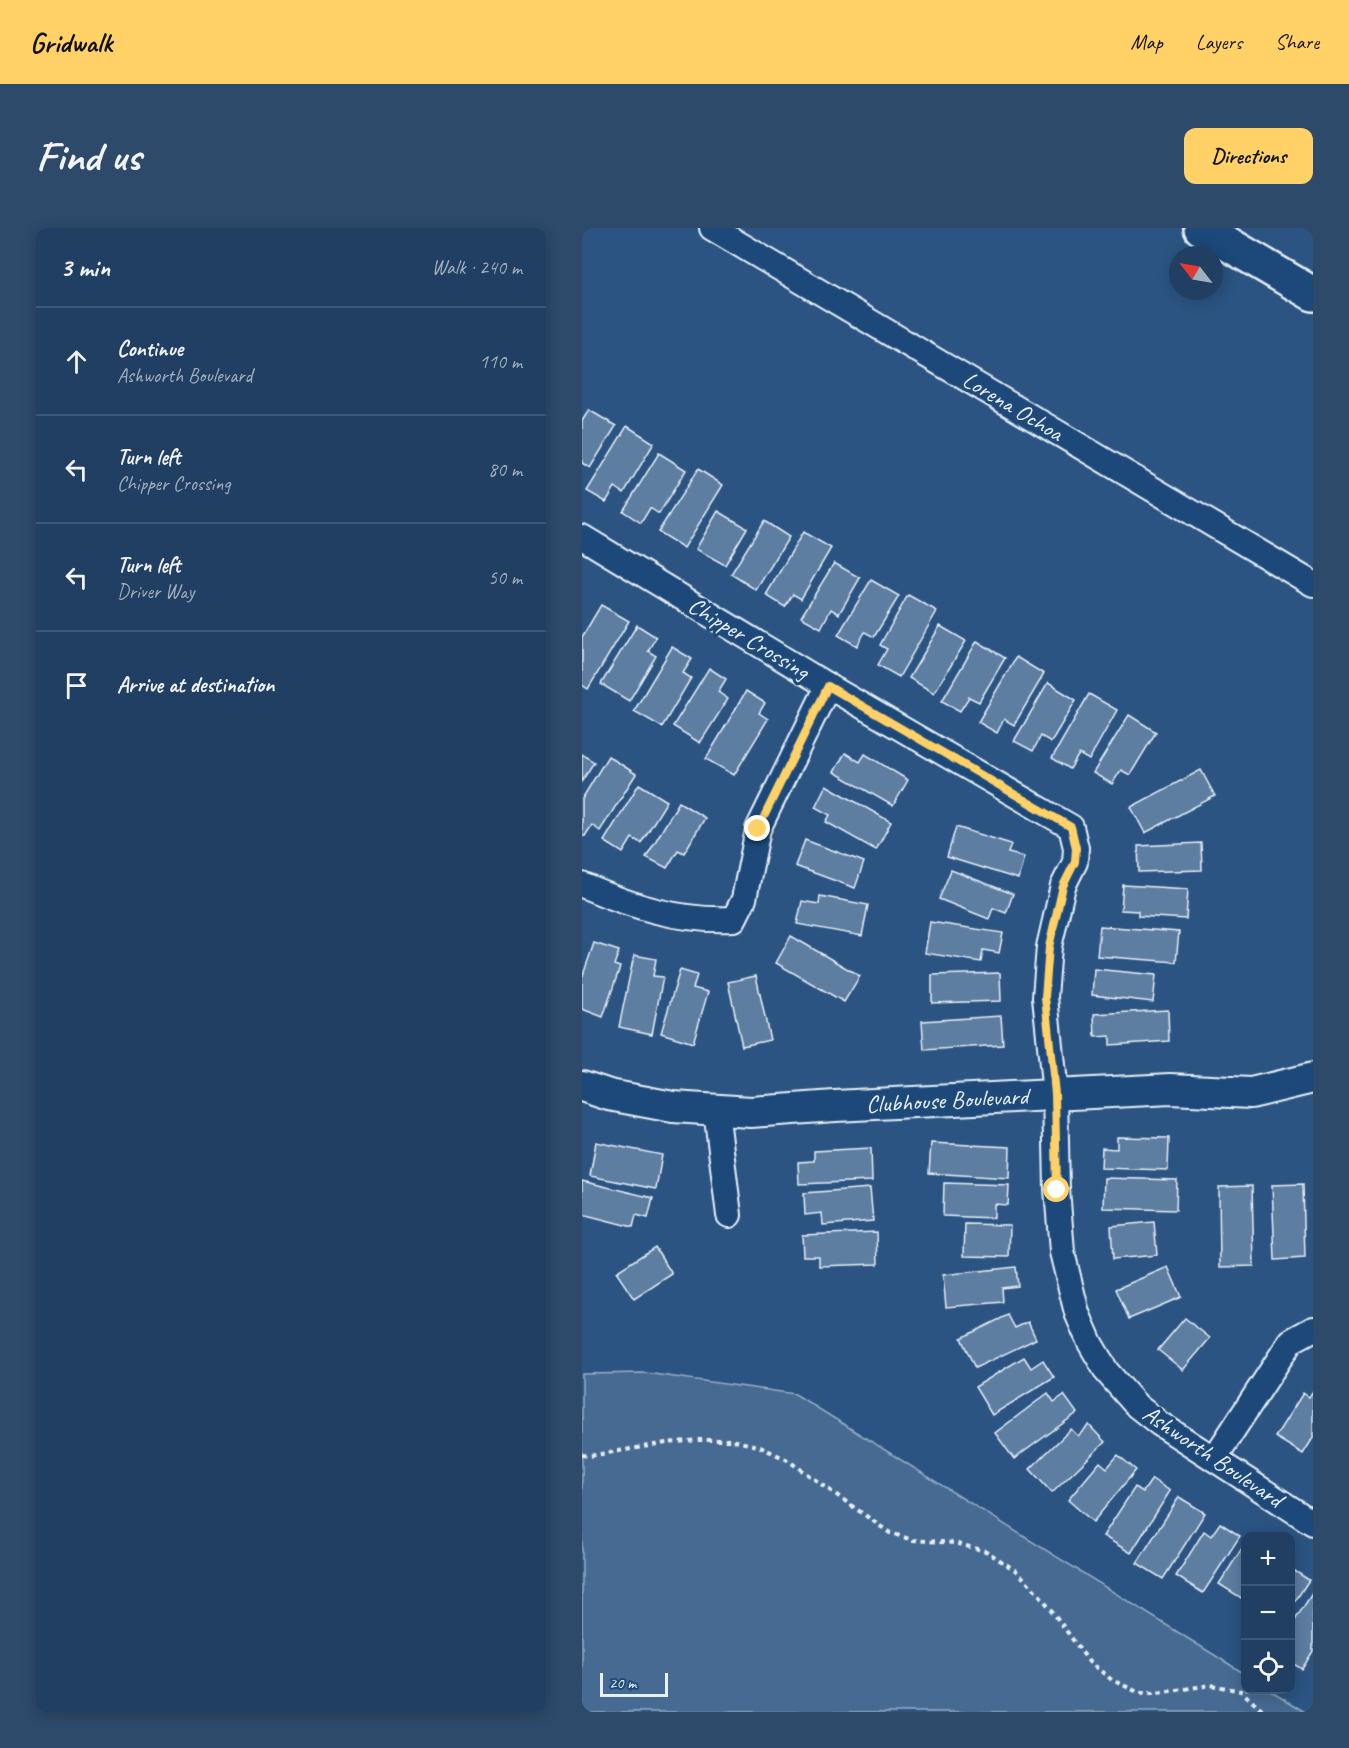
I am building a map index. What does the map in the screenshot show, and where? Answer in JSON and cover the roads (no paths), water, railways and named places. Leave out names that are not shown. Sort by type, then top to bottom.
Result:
[{"type":"main road","points":[[1201,228],[1313,294]]},
{"type":"street","name":"Lorena Ochoa","points":[[712,228],[1313,584]]},
{"type":"street","name":"Chipper Crossing","points":[[582,537],[828,686],[1071,827]]},
{"type":"street","points":[[582,885],[669,915],[707,921],[734,920],[744,899],[758,829],[828,686]]},
{"type":"street","name":"Ashworth Boulevard","points":[[1071,827],[1076,848],[1075,862],[1063,886],[1051,937],[1045,997],[1055,1094],[1057,1190],[1062,1252],[1077,1313],[1090,1343],[1107,1372],[1137,1406],[1160,1424],[1313,1523]]},
{"type":"street","name":"Clubhouse Boulevard","points":[[582,1086],[609,1095],[673,1107],[751,1112],[1171,1089],[1251,1093],[1313,1078]]},
{"type":"street","points":[[716,1110],[729,1215]]},
{"type":"street","points":[[1214,1459],[1291,1341],[1313,1329]]}]
